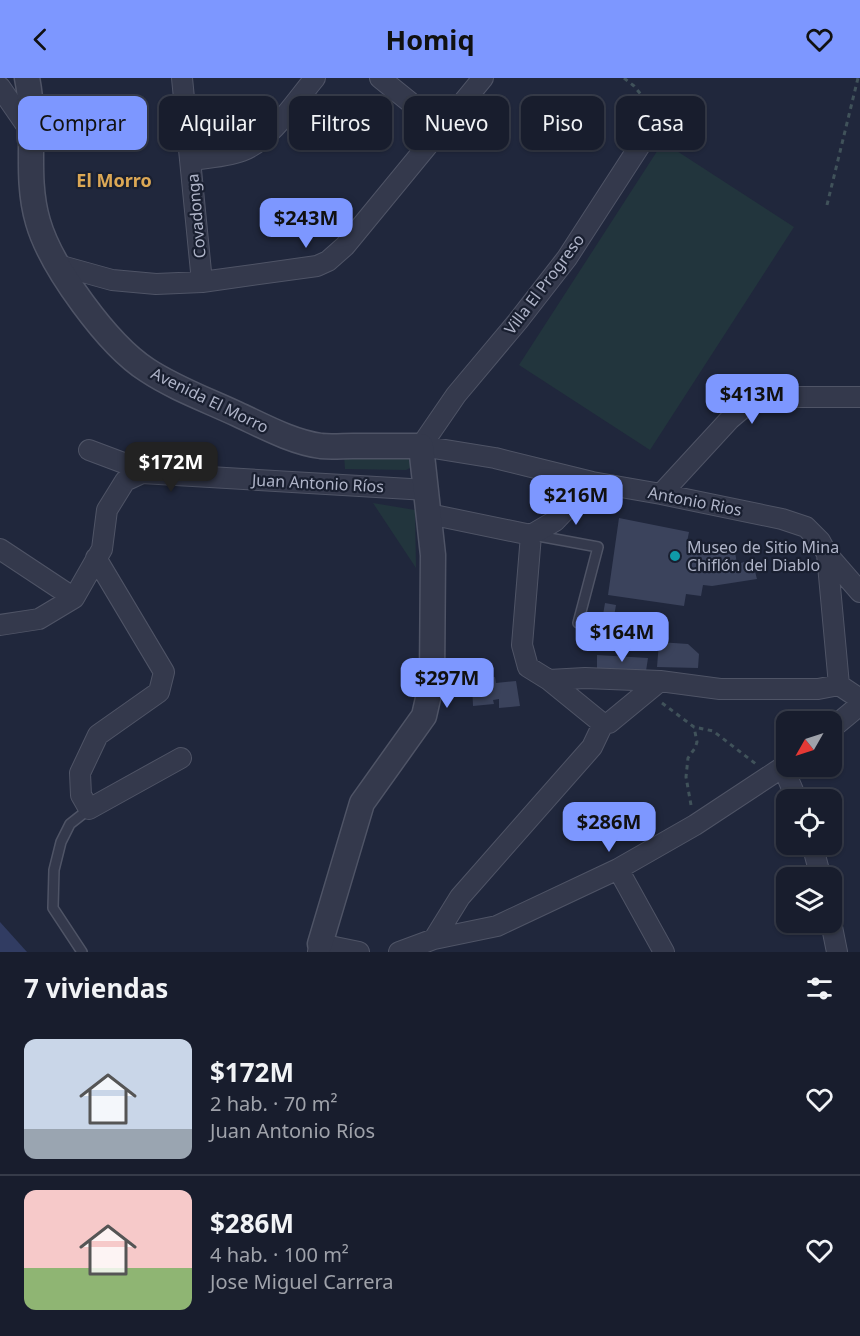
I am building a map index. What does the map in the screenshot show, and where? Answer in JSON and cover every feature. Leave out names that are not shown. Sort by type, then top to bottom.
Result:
[{"type":"street","name":"Avenida El Morro","points":[[27,78],[29,96]]},
{"type":"street","name":"Covadonga","points":[[182,78],[202,282]]},
{"type":"street","points":[[190,160],[231,154],[254,145],[271,130],[315,78]]},
{"type":"street","points":[[380,78],[404,97]]},
{"type":"street","points":[[468,96],[483,78]]},
{"type":"street","points":[[0,87],[18,113]]},
{"type":"street","name":"Avenida El Morro","points":[[31,150],[33,204],[39,225],[58,265],[83,302],[122,349],[138,364],[163,380],[275,431],[321,446],[421,446]]},
{"type":"street","points":[[58,265],[99,278],[156,284],[202,282],[305,269],[328,261],[345,246],[424,150]]},
{"type":"street","name":"Villa El Progreso","points":[[421,446],[456,395],[567,258],[637,150]]},
{"type":"street","points":[[662,494],[730,419],[750,402],[773,397],[860,397]]},
{"type":"street","points":[[359,952],[319,948],[362,803],[424,716],[432,681],[433,555],[421,446]]},
{"type":"street","name":"Antonio Rios","points":[[421,446],[495,458],[592,482],[782,519],[806,527],[820,541],[827,554],[860,592]]},
{"type":"street","points":[[0,626],[39,619],[74,598],[102,549],[107,510],[125,481],[136,475],[129,465],[89,450]]},
{"type":"street","name":"Juan Antonio Ríos","points":[[136,475],[142,473],[427,490]]},
{"type":"street","points":[[429,514],[531,535],[555,521],[592,482]]},
{"type":"street","points":[[531,535],[522,645],[528,667],[549,680],[603,724],[609,723],[657,690]]},
{"type":"street","points":[[0,549],[74,598]]},
{"type":"street","points":[[827,554],[839,685]]},
{"type":"street","points":[[96,558],[164,672],[159,692],[98,735],[80,774],[81,795],[89,808],[181,758]]},
{"type":"street","points":[[549,680],[585,678],[657,690],[818,689],[839,685],[860,699]]},
{"type":"street","points":[[842,720],[860,705]]},
{"type":"street","points":[[434,939],[460,897],[592,747],[603,724]]},
{"type":"street","points":[[399,952],[434,939],[497,926],[618,869],[695,825],[776,771]]},
{"type":"street","points":[[618,869],[664,952]]},
{"type":"street","points":[[833,933],[837,952]]},
{"type":"lane","points":[[531,535],[598,548],[578,623]]},
{"type":"lane","points":[[82,952],[53,908],[54,870],[61,842],[70,824],[89,808]]},
{"type":"path","points":[[624,78],[642,96]]},
{"type":"path","points":[[827,205],[858,78]]},
{"type":"path","points":[[657,690],[675,711],[694,727],[713,730],[752,762],[776,767]]},
{"type":"path","points":[[694,727],[697,742],[688,758],[686,777],[695,825]]},
{"type":"shaded area","points":[[658,150],[675,150],[794,227],[650,450],[519,365]]},
{"type":"shaded area","points":[[344,455],[409,459],[412,467],[406,470],[345,469]]},
{"type":"shaded area","points":[[373,503],[415,510],[416,568]]},
{"type":"water","points":[[0,922],[27,952],[0,952]]},
{"type":"building","name":"Museo de Sitio Mina Chiflón del Diablo","points":[[619,518],[689,532],[686,547],[735,552],[737,564],[752,560],[757,579],[712,586],[703,585],[701,596],[686,594],[684,606],[608,595]]},
{"type":"building","points":[[605,603],[616,605],[609,646],[598,644]]},
{"type":"building","points":[[659,642],[688,644],[699,654],[698,668],[657,667]]},
{"type":"building","points":[[597,655],[648,658],[646,671],[597,668]]},
{"type":"building","points":[[495,677],[496,683],[516,681],[520,706],[499,708],[499,699],[493,700],[494,704],[473,706],[472,684],[481,683],[480,678]]},
{"type":"place","name":"Museo de Sitio Mina Chiflón del Diablo","points":[[675,556]]},
{"type":"district","name":"El Morro","points":[[114,180]]}]
